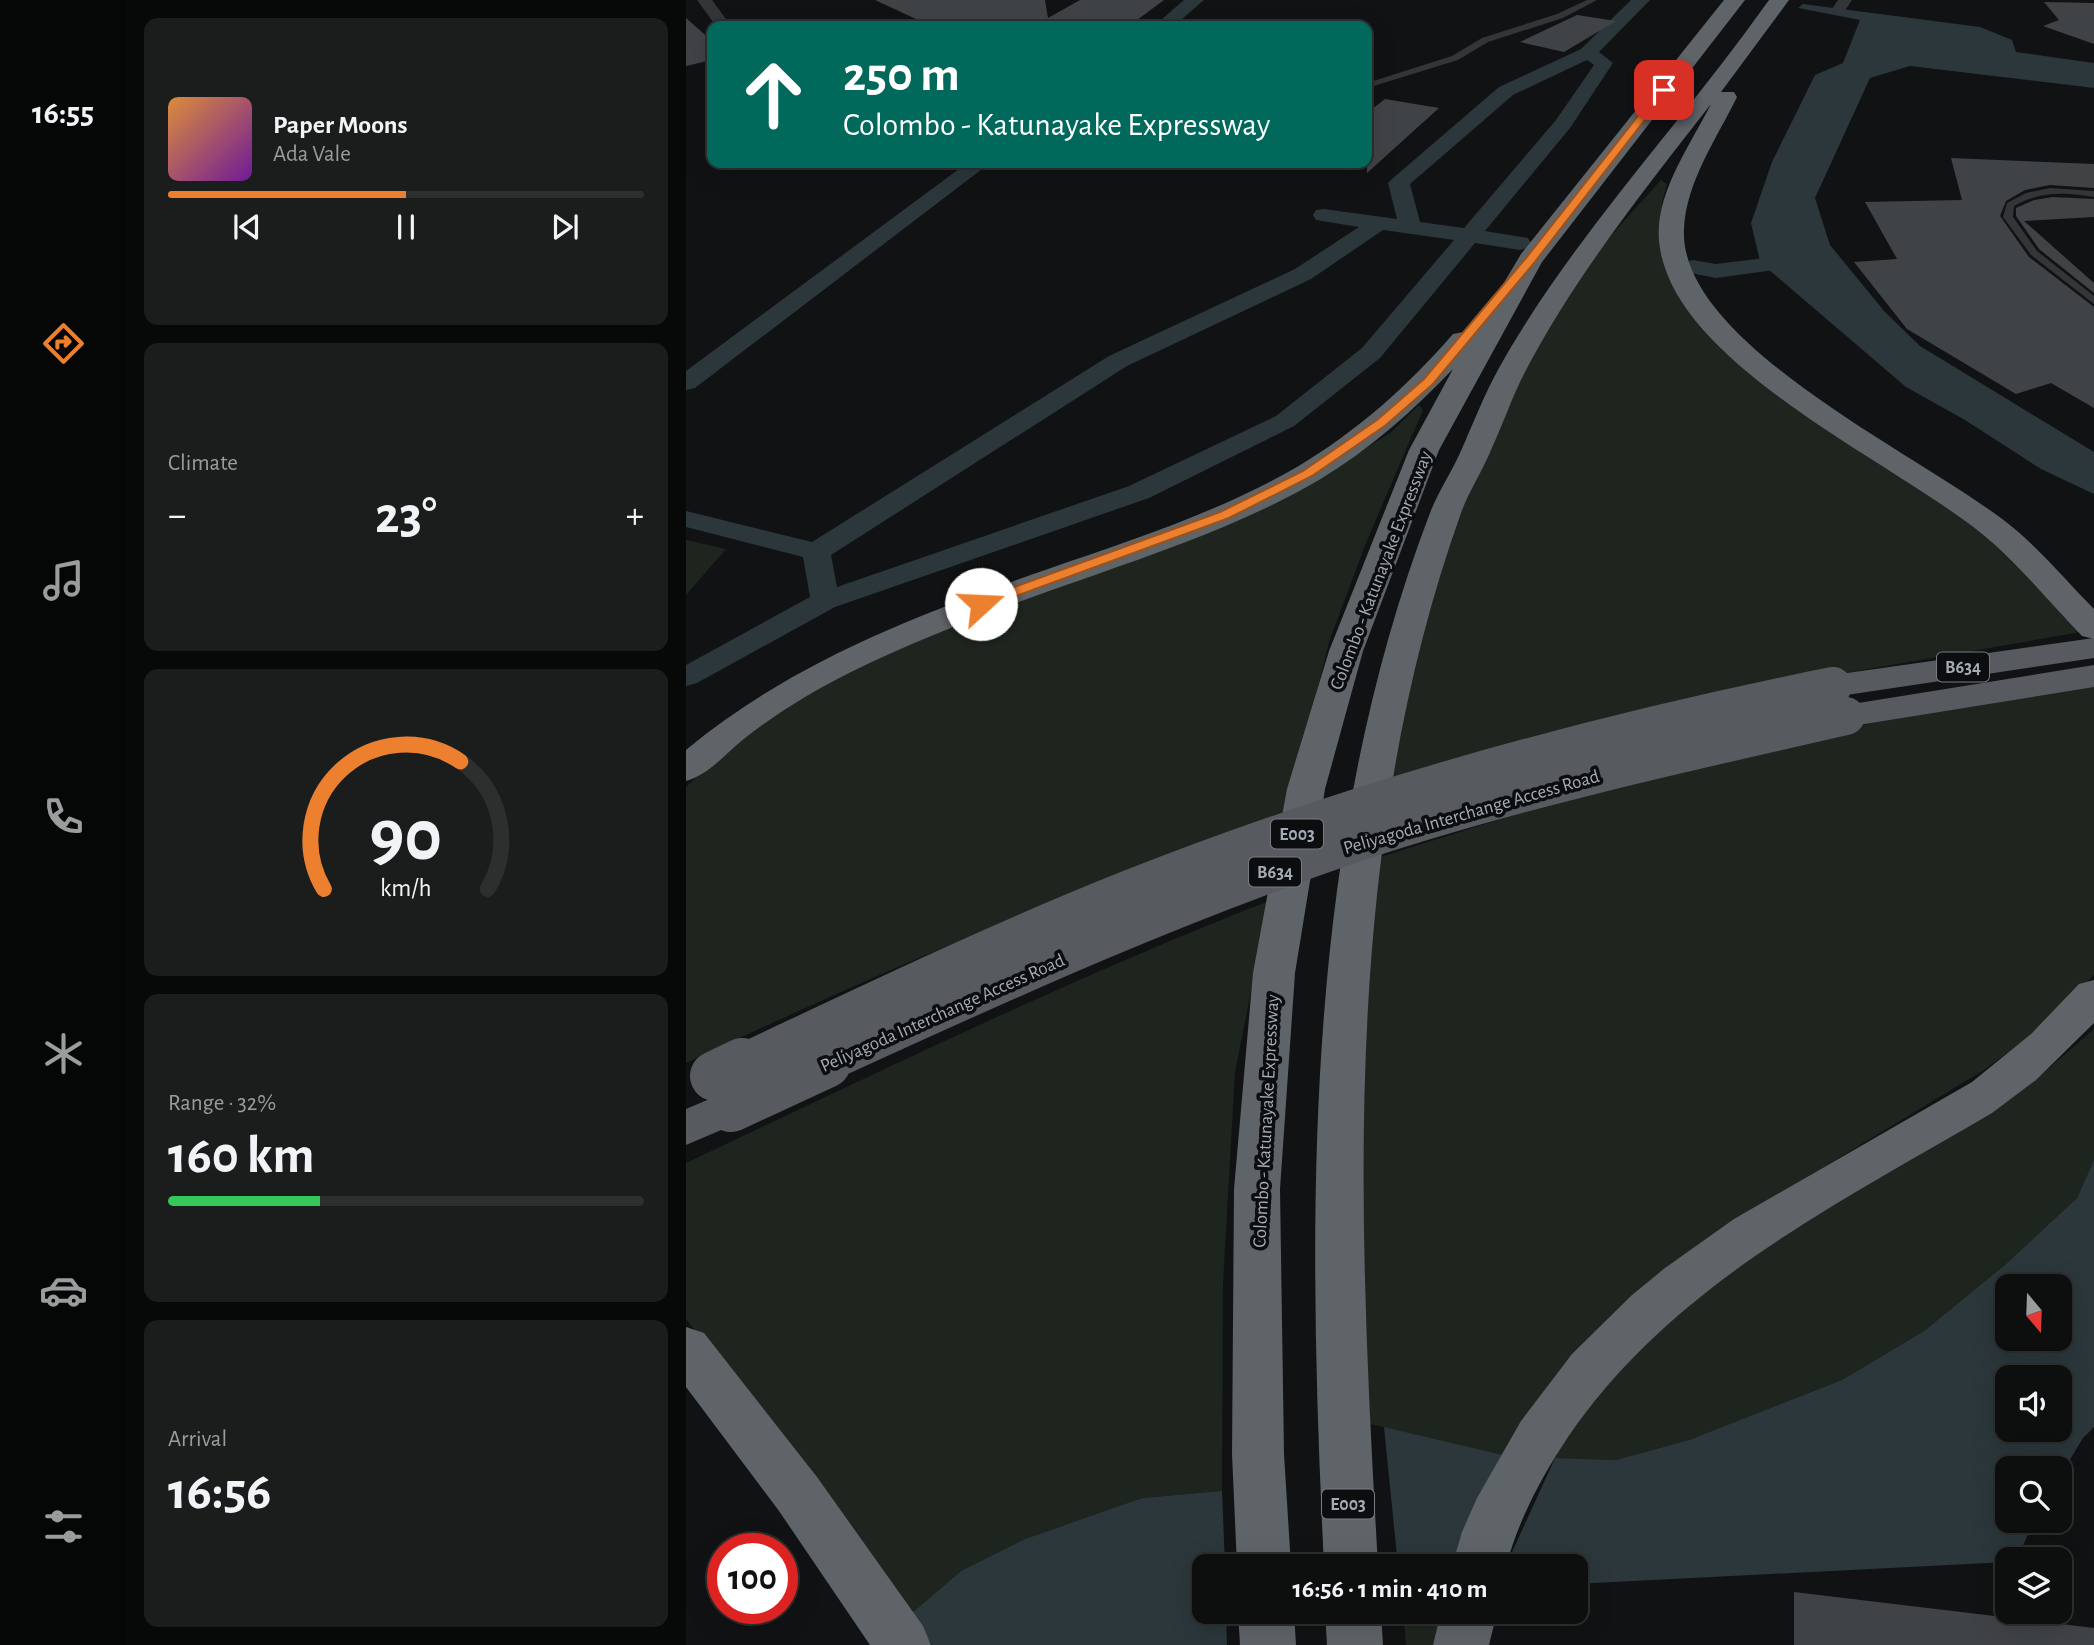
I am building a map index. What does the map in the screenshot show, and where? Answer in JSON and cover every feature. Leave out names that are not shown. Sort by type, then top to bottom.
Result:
[{"type":"highway","name":"Colombo - Katunayake Expressway","points":[[1263,1554],[1258,1454],[1257,1189],[1274,973],[1306,789],[1346,651],[1424,450],[1530,260],[1735,0]]},
{"type":"highway","name":"E003","points":[[1350,1554],[1345,1442],[1340,1160],[1351,928],[1374,769],[1397,668],[1447,511],[1514,366],[1609,219],[1779,0]]},
{"type":"highway","points":[[1759,29],[1677,194],[1671,237],[1684,281],[1706,317],[1758,367],[1798,398],[1962,505],[2005,537],[2094,589]]},
{"type":"highway","points":[[686,769],[773,699],[852,658],[957,613],[1225,515],[1307,474],[1381,423],[1428,382],[1530,260]]},
{"type":"highway","points":[[2005,537],[2094,629]]},
{"type":"highway","name":"Peliyagoda Interchange Access Road","points":[[686,1128],[710,1090],[1324,854],[1839,701],[2094,648]]},
{"type":"highway","name":"Peliyagoda Interchange Access Road","points":[[1839,701],[2094,676]]},
{"type":"highway","points":[[1483,1554],[1503,1500],[1549,1423],[1566,1396],[1618,1337],[1657,1302],[1785,1211],[1994,1090],[2075,1017],[2094,995]]},
{"type":"highway","points":[[690,1355],[798,1494],[895,1634]]},
{"type":"highway","points":[[1267,1624],[1268,1645]]},
{"type":"highway","points":[[1353,1624],[1354,1645]]},
{"type":"highway","points":[[1461,1645],[1466,1624]]},
{"type":"street","points":[[705,0],[720,21]]},
{"type":"lane","points":[[1372,84],[1455,58],[1485,40],[1560,16],[1593,0]]},
{"type":"lane","points":[[2094,194],[2052,190],[2025,195],[2010,205],[2008,217],[2034,253],[2094,301]]},
{"type":"shaded area","points":[[1803,4],[1980,27],[2012,40],[2016,52],[2094,63],[2094,88],[1910,66],[1870,78],[1815,198],[1830,245],[1885,312],[1920,346],[2094,452],[2094,494],[2041,469],[1965,420],[1906,387],[1768,269],[1730,273],[1722,264],[1760,261],[1751,223],[1772,162],[1815,75],[1843,63],[1860,20],[1798,8]]},
{"type":"shaded area","points":[[1661,180],[1667,184],[1660,226],[1666,265],[1682,301],[1707,333],[1737,363],[1805,414],[1985,528],[2087,631],[1828,676],[1381,790],[1404,686],[1470,481],[1551,319],[1605,242]]},
{"type":"shaded area","points":[[1419,405],[1423,410],[1366,543],[1329,642],[1288,810],[984,931],[834,995],[686,1063],[686,787],[713,761],[763,721],[853,667],[1338,466],[1390,433]]},
{"type":"shaded area","points":[[686,540],[726,549],[686,595]]},
{"type":"shaded area","points":[[2094,685],[2094,975],[2044,1026],[1984,1070],[1733,1222],[1503,1455],[1370,1424],[1363,1277],[1363,1068],[1375,859],[1572,798],[1771,744],[1892,719]]},
{"type":"shaded area","points":[[1269,901],[1235,1072],[1223,1283],[1222,1491],[1142,1498],[1025,1539],[961,1571],[912,1613],[686,1319],[686,1163],[1048,994]]},
{"type":"shaded area","points":[[2094,1029],[2094,1160],[2077,1198],[2006,1264],[1924,1331],[1842,1380],[1689,1440],[1616,1460],[1555,1458],[1576,1418],[1672,1313],[1789,1231],[1980,1119],[2026,1088]]},
{"type":"shaded area","points":[[2094,1160],[2094,1427],[2083,1438],[2072,1456],[1995,1456],[1995,1533],[2029,1533],[2022,1547],[1995,1547],[1995,1563],[1588,1583],[1588,1554],[1512,1554],[1555,1458],[1616,1460],[1689,1440],[1842,1380],[1924,1331],[2006,1264],[2077,1198]]},
{"type":"shaded area","points":[[1384,1427],[1503,1455],[1457,1554],[1397,1554]]},
{"type":"shaded area","points":[[1222,1491],[1225,1554],[1192,1554],[1192,1624],[1226,1624],[1227,1645],[932,1645],[912,1613],[961,1571],[1025,1539],[1142,1498]]},
{"type":"shaded area","points":[[1404,1624],[1441,1624],[1437,1645],[1406,1645]]},
{"type":"building","points":[[875,0],[1045,0],[1048,18],[1080,0],[1164,0],[1136,21],[920,21]]},
{"type":"building","points":[[2044,2],[2094,3],[2094,44],[2043,26],[2059,20]]},
{"type":"building","points":[[1577,15],[1616,21],[1564,52],[1520,42]]},
{"type":"building","points":[[686,18],[707,37],[707,61],[686,66]]},
{"type":"building","points":[[1385,99],[1439,108],[1367,173],[1367,168],[1372,168],[1372,109]]},
{"type":"building","points":[[1951,158],[2094,164],[2094,188],[2050,185],[2025,190],[2006,201],[2000,216],[2029,257],[2094,307],[2094,408],[2051,383],[2016,394],[1907,329],[1854,262],[1897,259],[1865,202],[1962,200]]},
{"type":"building","points":[[2053,197],[2094,199],[2094,217],[2024,221],[2094,283],[2094,293],[2039,249],[2016,216],[2016,208],[2034,200]]},
{"type":"building","points":[[1794,1592],[1995,1616],[1995,1624],[2061,1624],[2094,1628],[2094,1645],[1794,1645]]},
{"type":"waterway","points":[[1169,21],[1195,0]]},
{"type":"waterway","points":[[1588,53],[1641,0]]},
{"type":"waterway","points":[[1410,227],[1399,183],[1506,91],[1588,53]]},
{"type":"waterway","points":[[1469,236],[1563,124],[1604,63],[1588,53]]},
{"type":"waterway","points":[[686,383],[973,168]]},
{"type":"waterway","points":[[1324,215],[1469,236]]},
{"type":"waterway","points":[[816,552],[1118,361],[1303,274],[1379,223]]},
{"type":"waterway","points":[[825,601],[1139,492],[1285,421],[1371,353],[1469,236]]},
{"type":"waterway","points":[[1469,236],[1520,243]]},
{"type":"waterway","points":[[1693,267],[1716,271],[1773,264]]},
{"type":"waterway","points":[[686,519],[816,552]]},
{"type":"waterway","points":[[816,552],[825,601]]},
{"type":"waterway","points":[[686,677],[825,601]]},
{"type":"route","points":[[981,604],[1225,515],[1307,474],[1381,423],[1428,382],[1530,260],[1664,90]]}]
